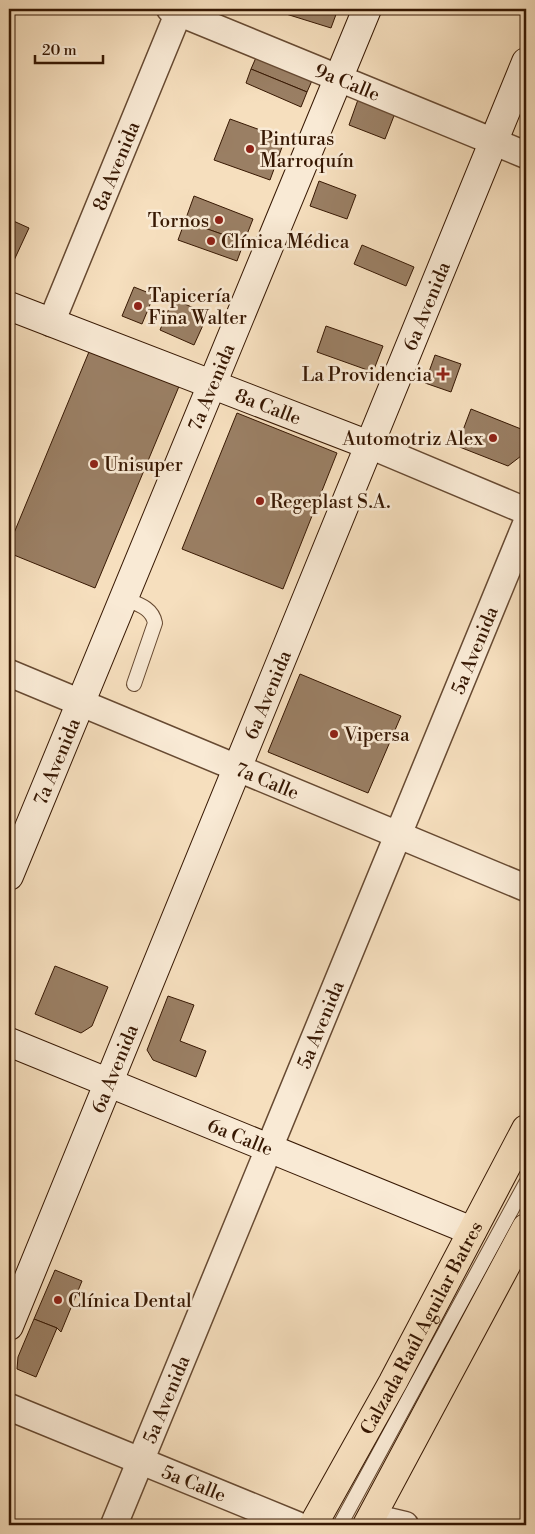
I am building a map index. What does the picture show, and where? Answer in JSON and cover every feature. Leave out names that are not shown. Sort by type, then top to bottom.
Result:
[{"type":"highway","name":"Calzada Raúl Aguilar Batres","points":[[314,1525],[398,1373],[526,1129]]},
{"type":"highway","points":[[369,1521],[519,1257],[526,1228]]},
{"type":"street","name":"7a Avenida","points":[[9,876],[366,9]]},
{"type":"street","name":"9a Calle","points":[[176,10],[526,155]]},
{"type":"street","name":"8a Avenida","points":[[51,323],[176,10]]},
{"type":"street","name":"6a Avenida","points":[[9,1326],[526,62]]},
{"type":"street","name":"8a Calle","points":[[9,306],[369,445],[526,510]]},
{"type":"street","name":"5a Avenida","points":[[114,1525],[526,524]]},
{"type":"street","name":"7a Calle","points":[[9,673],[526,888]]},
{"type":"street","name":"6a Calle","points":[[9,1042],[472,1231]]},
{"type":"street","name":"5a Calle","points":[[9,1406],[297,1525]]},
{"type":"street","points":[[369,1521],[405,1525]]},
{"type":"lane","points":[[124,598],[149,610],[154,616],[155,623],[134,684]]},
{"type":"lane","points":[[340,1525],[526,1183]]},
{"type":"building","points":[[270,9],[338,9],[331,28]]},
{"type":"building","points":[[258,53],[314,76],[307,92],[251,69]]},
{"type":"building","points":[[251,69],[307,92],[301,107],[246,83]]},
{"type":"building","points":[[360,94],[397,108],[385,139],[349,125]]},
{"type":"building","name":"Pinturas Marroquín","points":[[230,119],[285,139],[270,180],[214,160]]},
{"type":"building","points":[[319,181],[356,195],[347,219],[310,206]]},
{"type":"building","name":"Tornos","points":[[194,196],[253,219],[244,242],[185,221]]},
{"type":"building","points":[[9,219],[29,228],[10,269],[9,268]]},
{"type":"building","name":"Clínica Médica","points":[[185,221],[244,242],[237,261],[178,240]]},
{"type":"building","points":[[362,245],[414,267],[406,286],[354,264]]},
{"type":"building","name":"Tapicería Fina Walter","points":[[134,287],[154,295],[142,324],[122,316]]},
{"type":"building","points":[[173,299],[208,314],[194,345],[160,330]]},
{"type":"building","points":[[326,326],[383,346],[373,372],[317,352]]},
{"type":"building","name":"Unisuper","points":[[91,347],[180,384],[95,588],[9,553],[9,545]]},
{"type":"building","name":"La Providencia","points":[[435,355],[461,364],[451,392],[425,383]]},
{"type":"building","name":"Automotriz Alex","points":[[471,409],[526,431],[525,453],[508,466],[457,446]]},
{"type":"building","name":"Regeplast S.A.","points":[[237,413],[337,453],[283,589],[182,549]]},
{"type":"building","name":"Vipersa","points":[[300,674],[401,716],[368,793],[268,752]]},
{"type":"building","points":[[55,966],[108,987],[92,1026],[81,1033],[35,1014]]},
{"type":"building","points":[[168,996],[194,1005],[180,1041],[206,1051],[196,1077],[153,1060],[147,1050]]},
{"type":"building","name":"Clínica Dental","points":[[55,1270],[82,1281],[61,1332],[57,1328],[34,1319]]},
{"type":"building","points":[[34,1319],[57,1328],[36,1377],[17,1369],[18,1357]]},
{"type":"place","name":"Pinturas Marroquín","points":[[250,149]]},
{"type":"place","name":"Tornos","points":[[219,220]]},
{"type":"place","name":"Clínica Médica","points":[[211,241]]},
{"type":"place","name":"Tapicería Fina Walter","points":[[138,306]]},
{"type":"place","name":"La Providencia","points":[[443,374]]},
{"type":"place","name":"Automotriz Alex","points":[[493,438]]},
{"type":"place","name":"Unisuper","points":[[94,464]]},
{"type":"place","name":"Regeplast S.A.","points":[[260,501]]},
{"type":"place","name":"Vipersa","points":[[334,734]]},
{"type":"place","name":"Clínica Dental","points":[[58,1300]]}]
